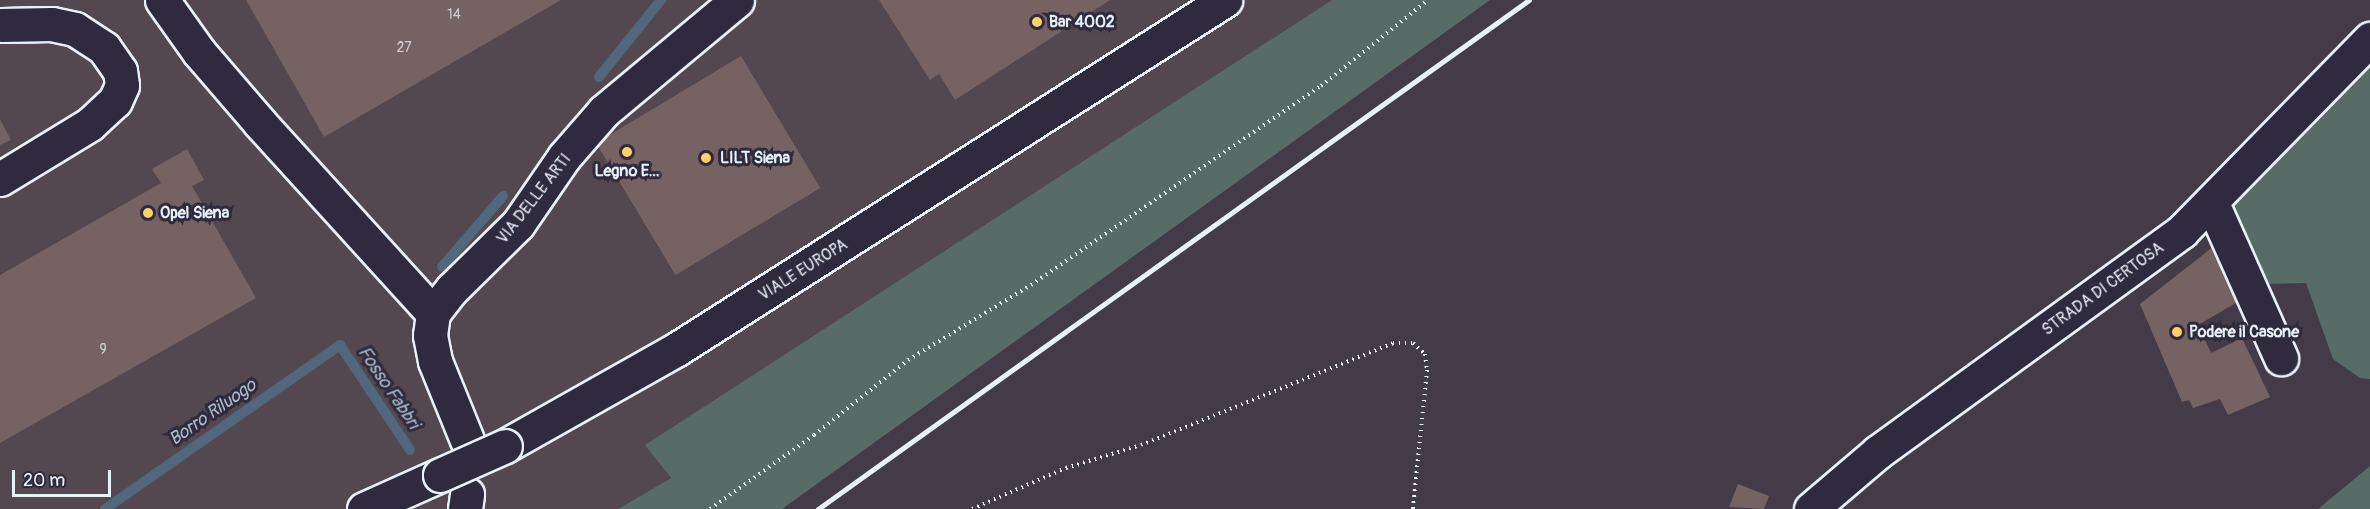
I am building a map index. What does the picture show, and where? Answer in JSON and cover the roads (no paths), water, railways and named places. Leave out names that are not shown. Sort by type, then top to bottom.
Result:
[{"type":"street","points":[[162,0],[194,45],[260,123],[433,313],[430,335],[435,361],[467,440]]},
{"type":"street","name":"VIA DELLE ARTI","points":[[433,313],[518,224],[564,157],[604,111],[737,0]]},
{"type":"street","name":"VIALE EUROPA","points":[[364,509],[505,446],[677,349],[1225,0]]},
{"type":"street","points":[[0,178],[90,124],[115,101],[122,85],[120,71],[104,48],[75,29],[1,17]]},
{"type":"street","name":"STRADA DI CERTOSA","points":[[1811,509],[1878,452],[2152,255],[2212,203],[2370,39]]},
{"type":"street","points":[[2212,203],[2281,358]]},
{"type":"waterway","name":"Borro Riluogo","points":[[599,77],[661,0]]},
{"type":"waterway","name":"Borro Riluogo","points":[[442,267],[503,196]]},
{"type":"waterway","name":"Borro Riluogo","points":[[105,509],[340,345],[410,450]]},
{"type":"railway","points":[[818,509],[1529,0]]},
{"type":"place","name":"Bar 4002","points":[[1037,22]]},
{"type":"place","name":"Legno E...","points":[[627,152]]},
{"type":"place","name":"LILT Siena","points":[[706,158]]},
{"type":"place","name":"Opel Siena","points":[[148,213]]},
{"type":"place","name":"Podere il Casone","points":[[2177,332]]},
{"type":"water label","name":"Fosso Fabbri","points":[[388,388]]}]
